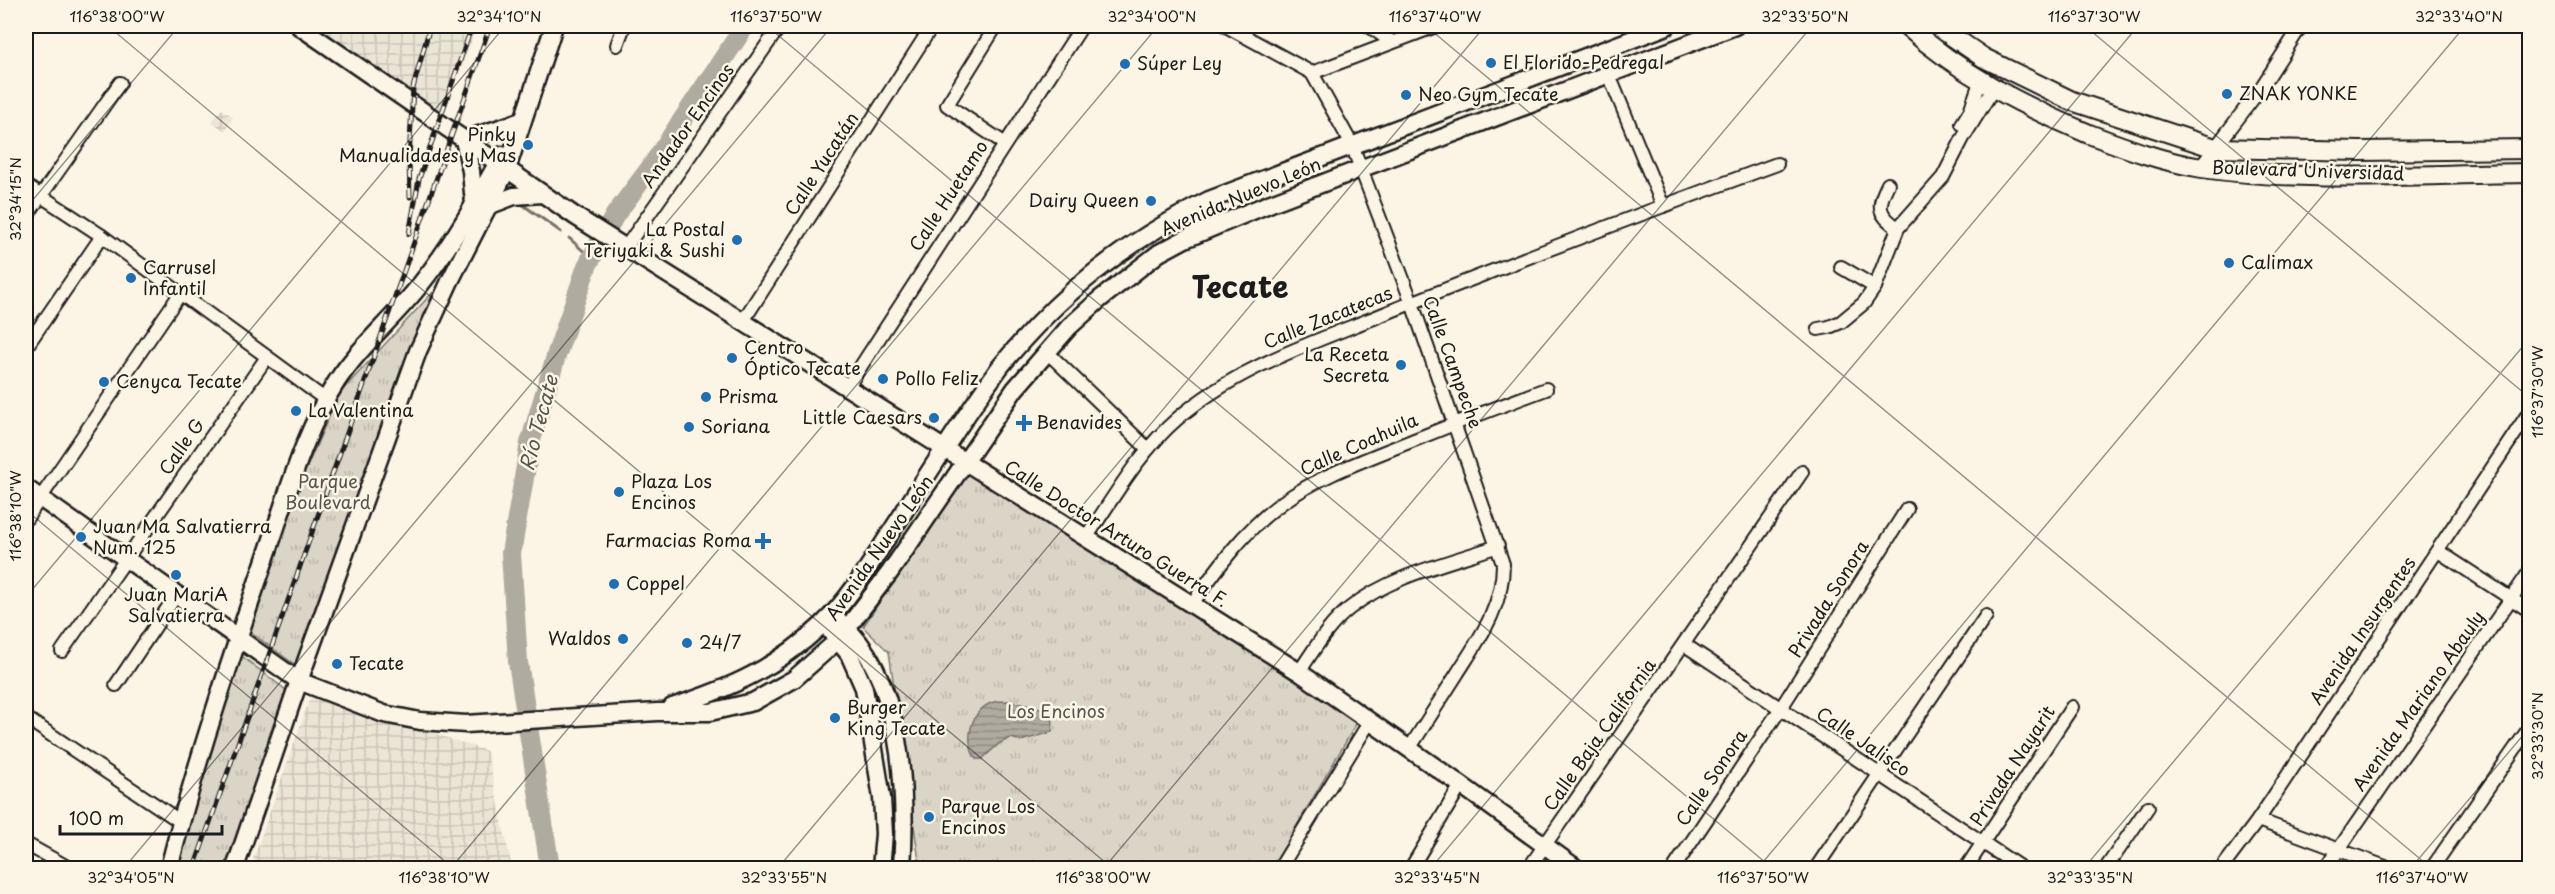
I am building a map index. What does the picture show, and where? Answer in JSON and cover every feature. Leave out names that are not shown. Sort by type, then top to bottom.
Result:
[{"type":"main road","name":"Calle Doctor Arturo Guerra F.","points":[[299,26],[575,216],[1299,672],[1576,868]]},
{"type":"main road","points":[[235,868],[299,681],[418,351],[481,205],[502,166],[528,103],[554,26]]},
{"type":"main road","name":"Avenida Nuevo León","points":[[657,712],[716,693],[748,679],[789,652],[827,620],[870,563],[1000,367],[1024,337],[1069,291],[1096,270],[1173,218],[1209,200],[1667,26]]},
{"type":"main road","name":"Avenida Nuevo León","points":[[657,712],[710,712],[753,702],[778,690],[799,675],[843,634],[1015,388],[1046,351],[1100,299],[1159,254],[1176,244],[1360,168],[1735,26]]},
{"type":"main road","name":"Boulevard Universidad","points":[[1906,26],[1947,59],[1986,85],[2066,124],[2124,148],[2200,168],[2235,172],[2312,175],[2529,173]]},
{"type":"main road","name":"Boulevard Universidad","points":[[1937,26],[1984,58],[2072,101],[2215,148],[2360,152],[2529,149]]},
{"type":"main road","points":[[502,166],[518,122],[528,103]]},
{"type":"main road","points":[[481,205],[464,140],[518,122]]},
{"type":"main road","points":[[169,868],[237,638],[297,470],[326,400],[350,365],[420,285],[481,205],[514,196],[542,194]]},
{"type":"main road","points":[[26,488],[299,681],[384,714],[420,721],[466,724],[657,712]]},
{"type":"main road","points":[[827,620],[843,634],[862,644],[878,670],[895,732],[905,813],[902,868]]},
{"type":"main road","points":[[843,634],[864,688],[882,798],[884,834],[881,868]]},
{"type":"street","points":[[617,45],[624,26]]},
{"type":"street","name":"Andador Encinos","points":[[626,247],[780,26]]},
{"type":"street","name":"Calle Yucatán","points":[[743,321],[932,26]]},
{"type":"street","points":[[996,26],[947,105],[1004,143]]},
{"type":"street","name":"Calle Huetamo","points":[[848,386],[1082,26]]},
{"type":"street","points":[[1226,26],[1312,73],[1436,26]]},
{"type":"street","points":[[1369,26],[1392,42]]},
{"type":"street","points":[[2200,168],[2261,88],[2301,26]]},
{"type":"street","name":"Calle Campeche","points":[[1312,73],[1352,145],[1455,422],[1503,564],[1503,584],[1496,608],[1485,631],[1409,748]]},
{"type":"street","points":[[1609,75],[1663,206]]},
{"type":"street","points":[[26,217],[39,195],[120,83]]},
{"type":"street","points":[[1818,328],[1829,327],[1852,314],[1864,303],[1875,287],[1898,228],[1934,188],[1942,161],[1986,85]]},
{"type":"street","name":"Calle Zacatecas","points":[[1086,538],[1148,449],[1177,419],[1212,392],[1250,370],[1412,303],[1777,164]]},
{"type":"street","points":[[1888,184],[1882,195],[1880,209],[1887,220],[1898,228]]},
{"type":"street","points":[[26,186],[102,236],[326,400]]},
{"type":"street","points":[[26,347],[102,236]]},
{"type":"street","points":[[1841,267],[1875,287]]},
{"type":"street","points":[[26,519],[180,294]]},
{"type":"street","points":[[1046,351],[1148,449]]},
{"type":"street","name":"Calle G","points":[[62,651],[267,357]]},
{"type":"street","name":"Calle Coahuila","points":[[1192,604],[1219,566],[1251,529],[1282,502],[1324,477],[1455,422],[1546,389]]},
{"type":"street","name":"Avenida Insurgentes","points":[[2222,868],[2258,820],[2529,411]]},
{"type":"street","name":"Calle Baja California","points":[[1529,868],[1685,645],[1802,472]]},
{"type":"street","name":"Privada Sonora","points":[[1781,708],[1907,509]]},
{"type":"street","points":[[1299,672],[1325,634],[1348,609],[1371,593],[1407,577],[1498,546]]},
{"type":"street","points":[[2438,551],[2529,611]]},
{"type":"street","name":"Avenida Mariano Abauly","points":[[2326,868],[2529,571]]},
{"type":"street","points":[[116,685],[177,594]]},
{"type":"street","points":[[1816,868],[1986,616]]},
{"type":"street","name":"Calle Jalisco","points":[[1685,645],[2021,868]]},
{"type":"street","name":"Privada Nayarit","points":[[1966,868],[2072,707]]},
{"type":"street","name":"Calle Sonora","points":[[1674,868],[1781,708]]},
{"type":"street","points":[[26,718],[181,822]]},
{"type":"street","points":[[1280,868],[1370,721]]},
{"type":"street","points":[[2432,868],[2529,727]]},
{"type":"street","points":[[1411,868],[1461,785]]},
{"type":"street","points":[[2106,868],[2148,807]]},
{"type":"street","points":[[2258,820],[2388,868]]},
{"type":"street","points":[[26,844],[69,868]]},
{"type":"shaded area","points":[[313,26],[477,26],[444,113]]},
{"type":"shaded area","points":[[221,109],[233,117],[225,131],[212,122]]},
{"type":"shaded area","points":[[310,698],[418,728],[487,751],[512,868],[250,868]]},
{"type":"shaded area","points":[[1009,701],[1048,710],[1053,722],[1052,732],[1021,741],[1011,738],[1000,743],[982,759],[976,759],[970,743],[975,718],[980,711],[994,702]]},
{"type":"green space","name":"Parque Boulevard","points":[[433,292],[297,666],[250,632],[302,478],[339,394]]},
{"type":"green space","name":"Los Encinos","points":[[967,468],[1358,721],[1272,868],[920,868],[889,652],[863,627]]},
{"type":"green space","points":[[239,654],[286,690],[268,739],[268,751],[226,868],[177,868],[184,845],[184,810]]},
{"type":"waterway","name":"Río Tecate","points":[[550,868],[518,662],[511,553],[530,443],[557,353],[587,266],[615,215],[651,167],[745,26]]},
{"type":"waterway","points":[[519,202],[561,232]]},
{"type":"waterway","points":[[569,238],[591,258]]},
{"type":"railway","points":[[410,197],[409,159],[413,88],[430,26]]},
{"type":"railway","points":[[409,234],[419,179],[472,26]]},
{"type":"railway","points":[[194,868],[490,26]]},
{"type":"place","name":"El Florido-Pedregal","points":[[1491,63]]},
{"type":"place","name":"Súper Ley","points":[[1125,64]]},
{"type":"place","name":"ZNAK YONKE","points":[[2227,94]]},
{"type":"place","name":"Neo Gym Tecate","points":[[1406,95]]},
{"type":"place","name":"Pinky Manualidades y Mas","points":[[528,145]]},
{"type":"place","name":"Dairy Queen","points":[[1151,201]]},
{"type":"place","name":"La Postal Teriyaki & Sushi","points":[[737,240]]},
{"type":"place","name":"Calimax","points":[[2229,263]]},
{"type":"place","name":"Carrusel Infantil","points":[[131,278]]},
{"type":"place","name":"Centro Óptico Tecate","points":[[732,358]]},
{"type":"place","name":"La Receta Secreta","points":[[1401,365]]},
{"type":"place","name":"Pollo Feliz","points":[[883,379]]},
{"type":"place","name":"Cenyca Tecate","points":[[104,382]]},
{"type":"place","name":"Prisma","points":[[706,397]]},
{"type":"place","name":"La Valentina","points":[[296,411]]},
{"type":"place","name":"Little Caesars","points":[[934,418]]},
{"type":"place","name":"Benavides","points":[[1024,423]]},
{"type":"place","name":"Soriana","points":[[689,427]]},
{"type":"place","name":"Plaza Los Encinos","points":[[619,492]]},
{"type":"place","name":"Juan Ma Salvatierra Num. 125","points":[[81,537]]},
{"type":"place","name":"Farmacias Roma","points":[[763,541]]},
{"type":"place","name":"Juan MariA Salvatierra","points":[[176,575]]},
{"type":"place","name":"Coppel","points":[[614,584]]},
{"type":"place","name":"Waldos","points":[[623,639]]},
{"type":"place","name":"24/7","points":[[687,643]]},
{"type":"place","name":"Tecate","points":[[337,664]]},
{"type":"place","name":"Burger King Tecate","points":[[835,718]]},
{"type":"place","name":"Parque Los Encinos","points":[[929,817]]},
{"type":"district","name":"Tecate","points":[[1240,288]]}]
